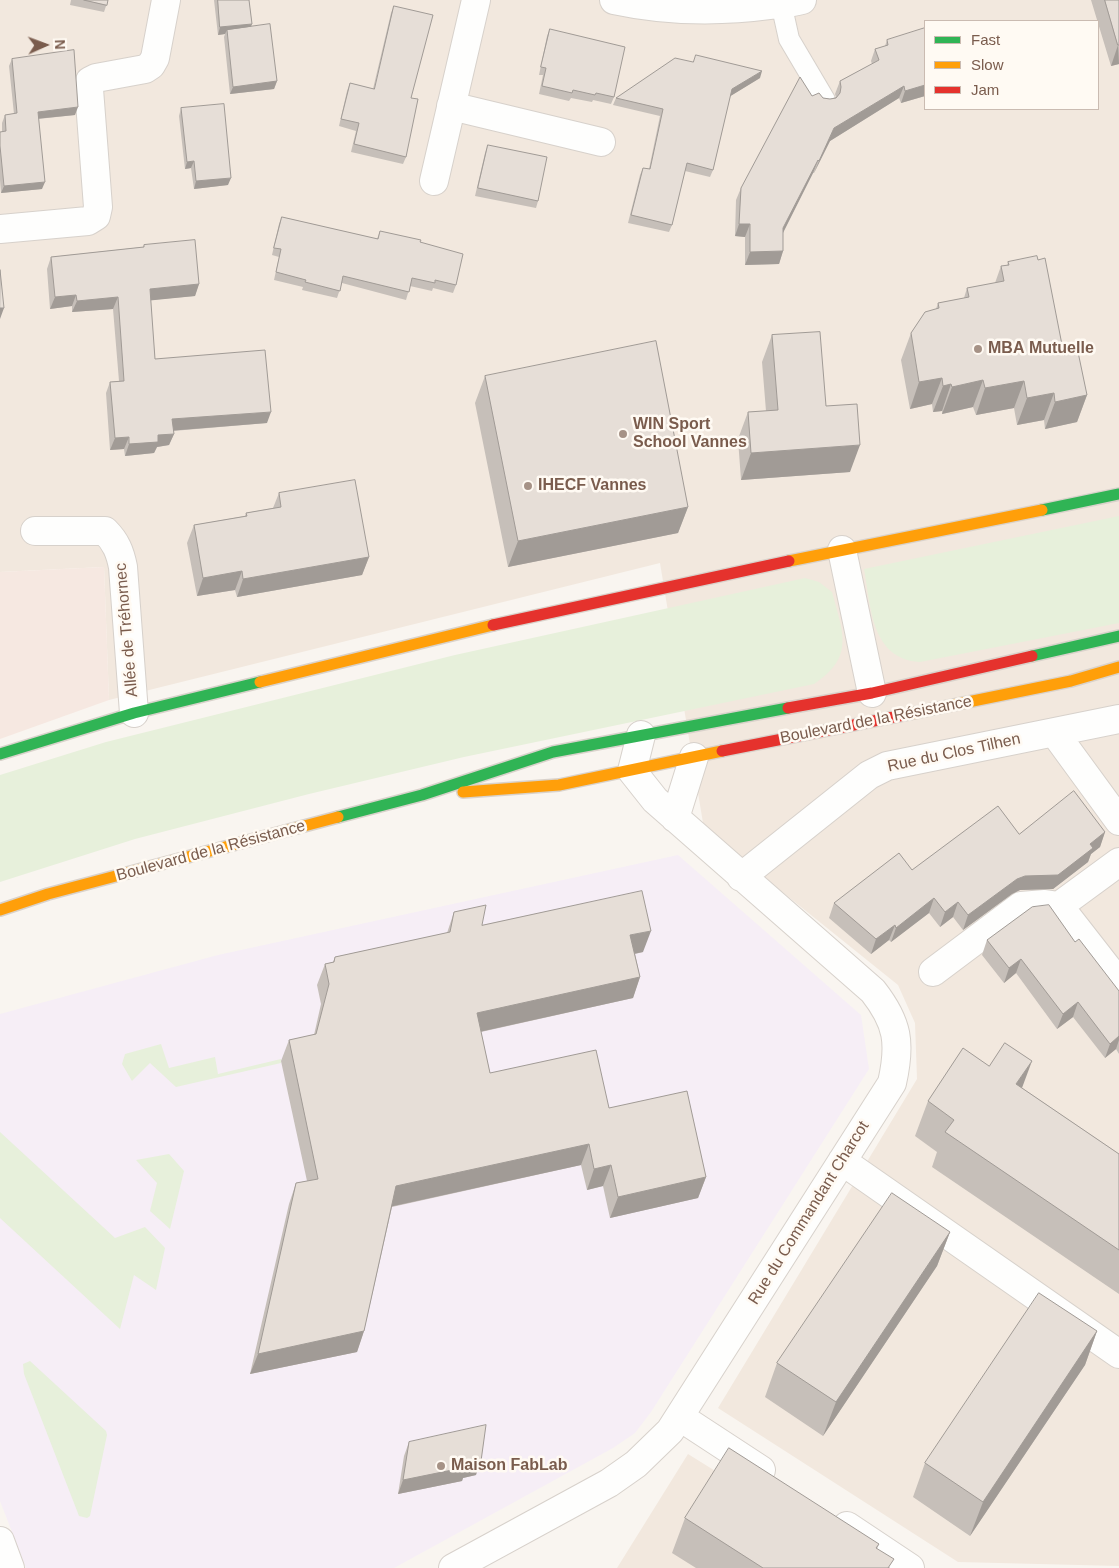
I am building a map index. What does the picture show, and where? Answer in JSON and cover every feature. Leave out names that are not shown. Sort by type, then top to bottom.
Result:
[{"type":"main road","points":[[0,754],[134,713],[498,624],[842,550],[1119,494]]},
{"type":"main road","name":"Boulevard de la Résistance","points":[[0,910],[48,894],[422,794],[553,752],[872,693],[1119,636]]},
{"type":"main road","name":"Boulevard de la Résistance","points":[[422,794],[559,785],[1071,681],[1119,666]]},
{"type":"street","points":[[0,229],[88,221],[96,216],[98,207],[89,89],[90,81],[96,78],[145,69],[151,65],[155,58],[166,0]]},
{"type":"street","points":[[434,181],[476,0]]},
{"type":"street","points":[[614,0],[638,5],[681,9],[774,2]]},
{"type":"street","points":[[451,106],[602,142]]},
{"type":"street","name":"Allée de Tréhornec","points":[[35,531],[105,531],[114,540],[120,553],[123,567],[134,713]]},
{"type":"street","points":[[842,550],[872,693]]},
{"type":"street","name":"Rue du Clos Tilhen","points":[[741,877],[869,774],[887,766],[1119,719]]},
{"type":"street","points":[[1054,732],[1119,821]]},
{"type":"street","points":[[632,771],[641,735]]},
{"type":"street","points":[[675,818],[694,757]]},
{"type":"street","name":"Rue du Commandant Charcot","points":[[454,1568],[609,1483],[636,1464],[670,1431],[892,1083],[897,1061],[897,1042],[893,1022],[873,991],[655,800],[632,771]]},
{"type":"street","points":[[1059,906],[1119,862]]},
{"type":"street","points":[[933,972],[1020,906],[1045,904],[1059,906],[1119,983]]},
{"type":"street","points":[[842,1161],[1119,1354]]},
{"type":"street","points":[[680,1417],[779,1482]]},
{"type":"street","points":[[828,1514],[910,1568]]},
{"type":"street","points":[[0,1541],[10,1568]]},
{"type":"lane","points":[[774,2],[789,39],[825,100]]},
{"type":"shaded area","points":[[0,0],[1119,0],[1119,1566],[958,1562],[718,1408],[917,1079],[915,1023],[898,985],[704,829],[660,563],[109,700],[104,567],[0,572]]},
{"type":"shaded area","points":[[104,567],[109,700],[0,739],[0,572]]},
{"type":"shaded area","points":[[678,855],[861,1015],[869,1069],[651,1412],[635,1433],[613,1448],[394,1568],[26,1568],[0,1501],[0,1014],[218,955]]},
{"type":"shaded area","points":[[688,1454],[871,1568],[617,1568]]},
{"type":"green space","points":[[1119,516],[1119,623],[920,662],[904,659],[892,652],[876,629],[864,569]]},
{"type":"green space","points":[[805,578],[819,582],[832,592],[842,632],[841,654],[836,664],[814,684],[464,757],[309,794],[135,839],[0,882],[0,775],[106,742],[455,655]]},
{"type":"green space","points":[[161,1044],[169,1068],[215,1057],[218,1074],[281,1059],[281,1063],[176,1087],[150,1063],[132,1081],[122,1064],[125,1054]]},
{"type":"green space","points":[[0,1132],[115,1238],[145,1227],[165,1248],[156,1290],[134,1275],[120,1329],[0,1218]]},
{"type":"green space","points":[[169,1154],[184,1171],[170,1229],[150,1211],[157,1183],[136,1160]]},
{"type":"green space","points":[[30,1361],[106,1431],[107,1435],[90,1516],[87,1518],[79,1516],[24,1374],[23,1364]]},
{"type":"building","points":[[84,0],[108,0],[107,5]]},
{"type":"building","points":[[218,0],[249,0],[252,24],[220,27]]},
{"type":"building","points":[[1105,0],[1119,0],[1119,45],[1118,45]]},
{"type":"building","points":[[394,6],[433,15],[411,98],[418,99],[406,157],[354,144],[359,123],[341,119],[350,83],[374,89]]},
{"type":"building","points":[[270,24],[277,81],[233,87],[227,30]]},
{"type":"building","points":[[924,28],[924,85],[905,91],[904,86],[834,128],[819,161],[783,228],[783,251],[750,252],[750,224],[739,224],[741,188],[800,77],[812,96],[819,93],[823,98],[836,98],[840,93],[840,81],[879,60],[875,49],[888,45],[887,40]]},
{"type":"building","points":[[550,29],[625,47],[614,97],[573,90],[572,93],[542,86],[546,68],[541,67]]},
{"type":"building","points":[[74,50],[78,107],[38,112],[45,182],[4,186],[0,132],[6,131],[5,115],[17,113],[12,59]]},
{"type":"building","points":[[696,55],[762,71],[732,89],[713,170],[687,163],[672,225],[631,215],[643,168],[650,169],[663,109],[616,98],[675,58],[693,62]]},
{"type":"building","points":[[224,104],[231,178],[196,181],[194,161],[187,162],[181,108]]},
{"type":"building","points":[[488,145],[547,157],[538,201],[478,188]]},
{"type":"building","points":[[282,217],[378,239],[380,231],[421,240],[420,242],[463,254],[456,285],[435,280],[435,283],[412,278],[409,292],[343,276],[340,291],[276,272],[281,249],[274,248]]},
{"type":"building","points":[[195,240],[199,284],[150,289],[155,359],[265,350],[271,412],[172,419],[174,434],[158,435],[158,442],[129,444],[129,437],[115,438],[110,382],[124,381],[118,297],[77,301],[76,295],[55,297],[51,257]]},
{"type":"building","name":"MBA Mutuelle","points":[[1037,256],[1038,260],[1045,258],[1064,355],[1078,352],[1087,395],[1055,402],[1054,393],[1027,398],[1024,381],[985,388],[983,380],[952,387],[951,384],[943,386],[942,378],[919,382],[911,333],[925,312],[939,308],[938,303],[969,297],[967,288],[1004,281],[1001,266],[1009,265],[1008,262]]},
{"type":"building","points":[[0,270],[4,308],[0,308]]},
{"type":"building","points":[[820,332],[826,406],[857,404],[860,445],[751,453],[748,412],[778,410],[772,335]]},
{"type":"building","points":[[656,341],[688,507],[518,541],[485,376]]},
{"type":"building","points":[[355,480],[369,557],[243,579],[242,571],[203,578],[194,525],[247,516],[246,513],[281,507],[279,493]]},
{"type":"building","points":[[1074,791],[1105,832],[1090,844],[1093,848],[1058,875],[1025,876],[1017,879],[968,915],[958,902],[945,912],[934,898],[896,928],[895,925],[876,939],[834,903],[899,853],[912,870],[998,806],[1019,834]]},
{"type":"building","points":[[642,891],[651,931],[630,935],[640,977],[477,1013],[490,1073],[596,1050],[609,1108],[687,1091],[706,1177],[618,1197],[611,1165],[594,1169],[589,1144],[396,1186],[364,1331],[258,1354],[296,1183],[318,1179],[289,1040],[316,1034],[329,984],[325,964],[334,962],[335,957],[450,932],[454,912],[486,905],[482,925]]},
{"type":"building","points":[[1049,905],[1075,942],[1079,939],[1119,991],[1119,1036],[1110,1044],[1078,1002],[1063,1014],[1021,959],[1009,968],[987,940],[1032,907]]},
{"type":"building","points":[[1005,1043],[1032,1061],[1016,1084],[1119,1154],[1119,1250],[945,1132],[954,1120],[928,1101],[963,1048],[989,1066]]},
{"type":"building","points":[[892,1193],[950,1232],[836,1402],[777,1363]]},
{"type":"building","points":[[1039,1293],[1097,1331],[983,1502],[925,1463]]},
{"type":"building","name":"Maison FabLab","points":[[486,1425],[481,1461],[467,1465],[467,1467],[403,1480],[409,1442]]},
{"type":"building","points":[[729,1448],[879,1544],[876,1548],[894,1559],[888,1568],[763,1568],[685,1518]]},
{"type":"traffic: fast","points":[[1042,510],[1119,494]]},
{"type":"traffic: fast","points":[[1032,656],[1119,636]]},
{"type":"traffic: fast","points":[[0,754],[134,713],[260,682]]},
{"type":"traffic: fast","points":[[338,817],[422,795],[553,752],[788,708]]},
{"type":"traffic: slow","points":[[789,561],[1042,510]]},
{"type":"traffic: slow","points":[[260,682],[493,625]]},
{"type":"traffic: slow","points":[[909,714],[1071,681],[1119,667]]},
{"type":"traffic: slow","points":[[463,792],[559,785],[722,751]]},
{"type":"traffic: slow","points":[[0,910],[48,894],[338,817]]},
{"type":"traffic: jam","points":[[493,625],[789,561]]},
{"type":"traffic: jam","points":[[788,708],[872,693],[1032,656]]},
{"type":"traffic: jam","points":[[722,751],[909,714]]},
{"type":"place","name":"MBA Mutuelle","points":[[978,349]]},
{"type":"place","name":"WIN Sport School Vannes","points":[[623,434]]},
{"type":"place","name":"IHECF Vannes","points":[[528,486]]},
{"type":"place","name":"Maison FabLab","points":[[441,1466]]}]
